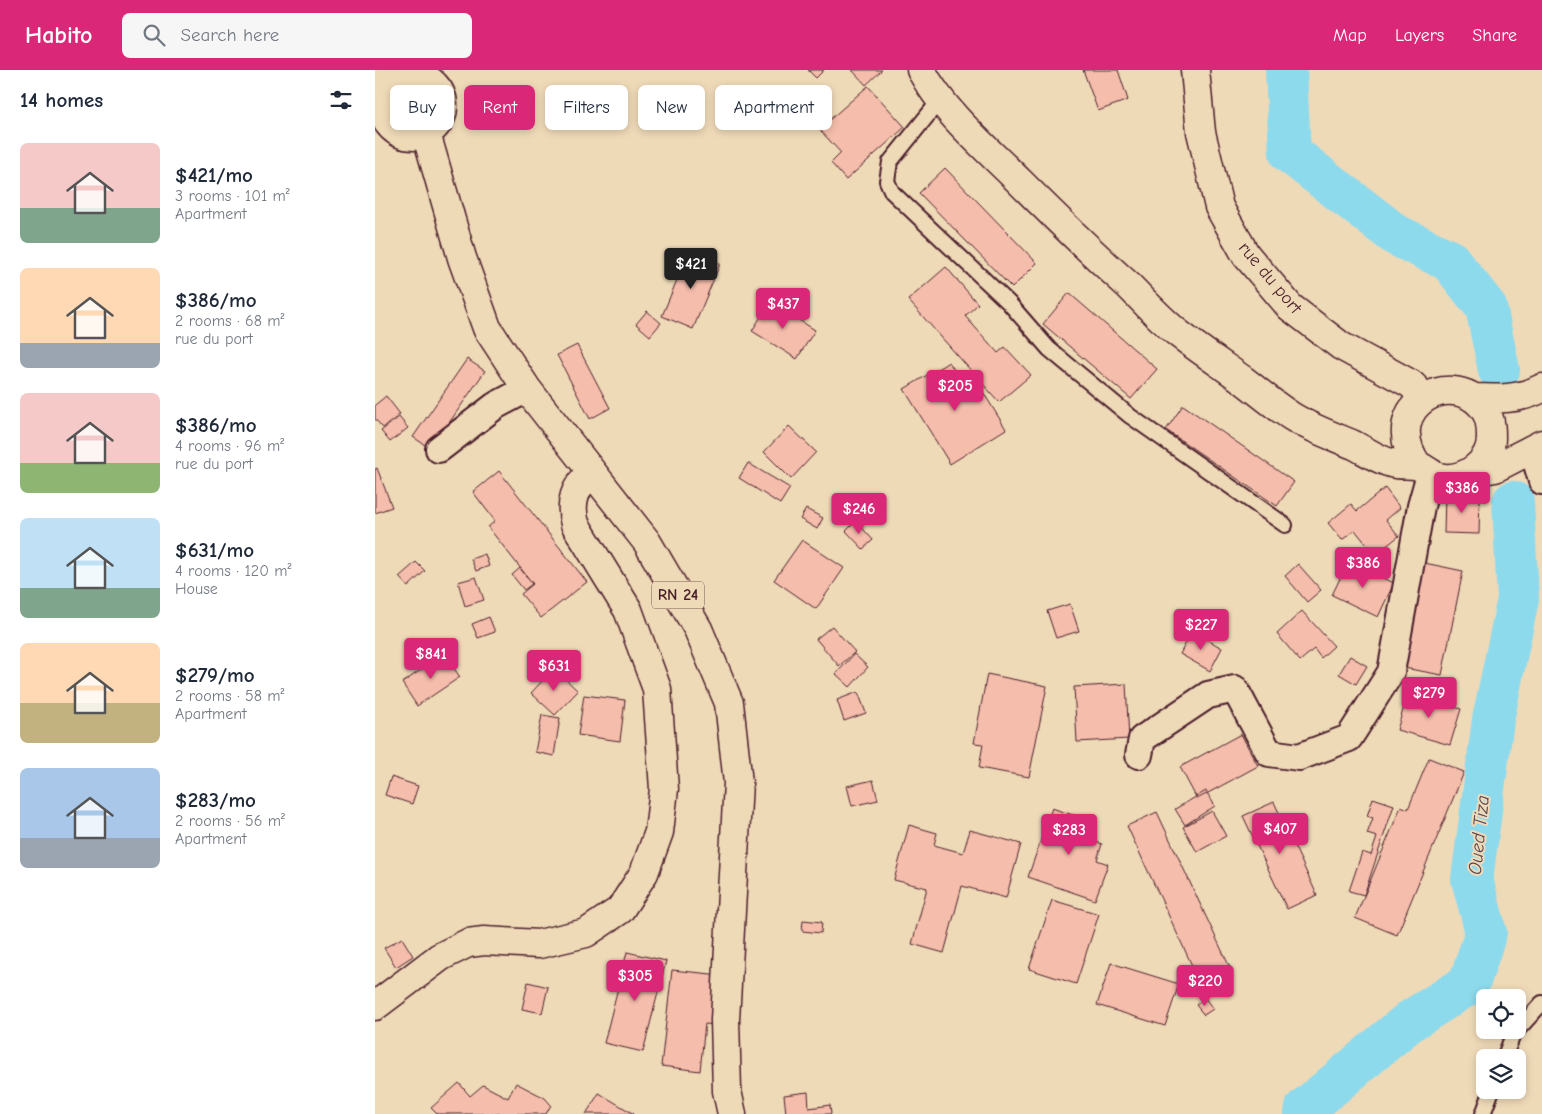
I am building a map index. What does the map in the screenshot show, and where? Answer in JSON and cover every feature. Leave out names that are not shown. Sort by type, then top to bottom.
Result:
[{"type":"main road","points":[[921,70],[940,100],[1062,224],[1178,333],[1292,416],[1392,464],[1424,470],[1444,478],[1458,477],[1471,472],[1495,468],[1537,447]]},
{"type":"main road","name":"rue du port","points":[[1195,70],[1201,132],[1219,207],[1246,255],[1290,307],[1341,346],[1411,384],[1425,398]]},
{"type":"main road","points":[[428,74],[438,88],[443,105],[439,122],[426,133],[415,137],[403,135],[392,129],[385,120],[382,109],[382,78],[428,74]]},
{"type":"main road","name":"RN 24","points":[[426,133],[462,258],[487,328],[527,389],[651,550],[698,629],[729,704],[738,783],[725,1020],[727,1092],[732,1114]]},
{"type":"main road","points":[[1473,398],[1500,399],[1528,395],[1542,388]]},
{"type":"main road","points":[[1355,446],[1385,438],[1397,430],[1415,407],[1425,398],[1436,392],[1461,392],[1473,398],[1485,410],[1491,427],[1491,444],[1484,460],[1471,472]]},
{"type":"main road","points":[[1407,419],[1405,436],[1408,452],[1424,470]]},
{"type":"main road","points":[[375,1006],[440,957],[468,943],[484,941],[539,944],[585,933],[620,910],[643,873],[659,832],[665,789],[657,689],[628,610],[575,524],[572,514],[574,495],[578,486],[591,472]]},
{"type":"street","points":[[439,449],[495,406],[527,389]]},
{"type":"street","points":[[1537,447],[1542,481]]},
{"type":"street","points":[[1139,755],[1142,739],[1208,696],[1235,690],[1269,753],[1299,757],[1349,738],[1391,672],[1421,506],[1424,470]]},
{"type":"lane","points":[[940,100],[890,162],[887,181],[892,192],[1009,302],[1049,349],[1130,416],[1285,525]]},
{"type":"lane","points":[[1508,1049],[1513,1035],[1542,1003]]},
{"type":"lane","points":[[1483,1114],[1489,1099]]},
{"type":"building","points":[[808,70],[824,70],[816,78]]},
{"type":"building","points":[[852,70],[882,70],[866,85]]},
{"type":"building","points":[[1083,70],[1118,70],[1128,100],[1098,111]]},
{"type":"building","points":[[868,86],[905,127],[846,180],[831,163],[841,153],[820,130],[832,130],[832,118]]},
{"type":"building","points":[[945,168],[1037,263],[1012,288],[919,193]]},
{"type":"building","points":[[689,251],[720,264],[693,329],[662,316]]},
{"type":"building","points":[[946,267],[978,304],[965,316],[998,353],[1005,347],[1031,375],[999,402],[908,300]]},
{"type":"building","points":[[1069,293],[1157,369],[1131,399],[1043,324]]},
{"type":"building","points":[[770,302],[815,330],[797,359],[752,331]]},
{"type":"building","points":[[647,311],[661,323],[650,336],[636,324]]},
{"type":"building","points":[[577,345],[610,408],[590,419],[557,355]]},
{"type":"building","points":[[467,359],[485,371],[431,449],[413,437]]},
{"type":"building","points":[[949,362],[962,382],[973,376],[1006,429],[950,464],[904,389]]},
{"type":"building","points":[[386,396],[400,414],[383,428],[375,419],[375,405]]},
{"type":"building","points":[[1183,405],[1294,482],[1277,506],[1166,430]]},
{"type":"building","points":[[399,417],[408,428],[390,442],[381,431]]},
{"type":"building","points":[[789,426],[816,452],[791,479],[764,452]]},
{"type":"building","points":[[748,463],[790,488],[780,504],[739,478]]},
{"type":"building","points":[[377,468],[392,507],[375,513],[375,469]]},
{"type":"building","points":[[499,471],[587,582],[541,618],[521,594],[533,584],[488,527],[495,521],[473,492]]},
{"type":"building","points":[[1385,488],[1400,508],[1386,520],[1399,536],[1375,555],[1355,530],[1342,540],[1328,523],[1351,504],[1357,511]]},
{"type":"building","points":[[1445,494],[1480,495],[1479,534],[1444,533]]},
{"type":"building","points":[[806,509],[823,518],[817,529],[800,519]]},
{"type":"building","points":[[856,521],[873,540],[863,549],[846,531]]},
{"type":"building","points":[[802,540],[844,568],[816,609],[774,580]]},
{"type":"building","points":[[485,554],[489,566],[476,571],[471,559]]},
{"type":"building","points":[[1415,561],[1463,571],[1442,675],[1393,666]]},
{"type":"building","points":[[416,562],[425,571],[408,587],[399,577]]},
{"type":"building","points":[[1348,562],[1394,583],[1378,617],[1332,595]]},
{"type":"building","points":[[1298,564],[1321,590],[1307,602],[1285,576]]},
{"type":"building","points":[[520,568],[532,584],[524,590],[512,575]]},
{"type":"building","points":[[476,577],[484,600],[465,606],[458,582]]},
{"type":"building","points":[[1070,604],[1079,631],[1056,638],[1047,611]]},
{"type":"building","points":[[1302,611],[1334,646],[1321,658],[1314,649],[1300,661],[1277,634]]},
{"type":"building","points":[[489,617],[495,632],[478,638],[472,624]]},
{"type":"building","points":[[832,626],[855,652],[839,666],[816,639]]},
{"type":"building","points":[[1192,631],[1222,648],[1210,671],[1180,654]]},
{"type":"building","points":[[444,654],[460,677],[417,706],[402,683]]},
{"type":"building","points":[[854,654],[868,667],[850,687],[836,674]]},
{"type":"building","points":[[1350,656],[1367,666],[1356,684],[1339,674]]},
{"type":"building","points":[[554,668],[578,691],[555,715],[531,693]]},
{"type":"building","points":[[987,674],[1047,686],[1029,777],[979,768],[983,744],[974,743]]},
{"type":"building","points":[[1126,684],[1129,739],[1077,742],[1074,687]]},
{"type":"building","points":[[858,692],[866,713],[844,721],[837,700]]},
{"type":"building","points":[[1408,693],[1461,709],[1450,745],[1397,730]]},
{"type":"building","points":[[584,695],[625,700],[620,741],[578,735]]},
{"type":"building","points":[[542,715],[560,718],[554,756],[535,752]]},
{"type":"building","points":[[1241,734],[1258,766],[1197,799],[1180,767]]},
{"type":"building","points":[[1429,758],[1464,772],[1397,935],[1355,918],[1401,806],[1408,809]]},
{"type":"building","points":[[391,777],[418,786],[412,804],[385,795]]},
{"type":"building","points":[[873,780],[878,800],[852,806],[847,786]]},
{"type":"building","points":[[1206,791],[1215,806],[1185,825],[1175,809]]},
{"type":"building","points":[[1373,798],[1394,805],[1364,895],[1349,891],[1362,852],[1371,855],[1377,837],[1367,834],[1373,818],[1367,816]]},
{"type":"building","points":[[1274,802],[1317,895],[1287,909],[1243,816]]},
{"type":"building","points":[[1052,808],[1091,821],[1085,838],[1102,844],[1097,860],[1108,864],[1095,900],[1028,877]]},
{"type":"building","points":[[1212,811],[1226,836],[1197,852],[1183,827]]},
{"type":"building","points":[[1157,812],[1232,972],[1202,987],[1127,826]]},
{"type":"building","points":[[909,825],[937,833],[934,845],[963,853],[970,830],[1021,844],[1006,898],[962,886],[944,953],[912,944],[927,888],[894,880]]},
{"type":"building","points":[[1052,900],[1099,914],[1076,984],[1029,969]]},
{"type":"building","points":[[803,920],[822,922],[821,933],[802,931]]},
{"type":"building","points":[[402,938],[413,956],[396,967],[384,948]]},
{"type":"building","points":[[627,952],[666,961],[643,1052],[604,1043]]},
{"type":"building","points":[[1111,963],[1179,984],[1165,1026],[1097,1005]]},
{"type":"building","points":[[672,970],[721,975],[715,1025],[705,1024],[700,1071],[661,1066]]},
{"type":"building","points":[[528,982],[548,987],[542,1013],[522,1009]]},
{"type":"building","points":[[1205,998],[1213,1009],[1204,1015],[1196,1005]]},
{"type":"building","points":[[459,1083],[470,1096],[483,1085],[508,1098],[516,1083],[545,1098],[551,1105],[546,1114],[437,1114],[431,1108]]},
{"type":"building","points":[[808,1092],[809,1108],[830,1105],[831,1114],[786,1114],[784,1095]]},
{"type":"building","points":[[599,1093],[634,1114],[586,1114]]},
{"type":"waterway","points":[[1286,70],[1290,153],[1396,235],[1450,261],[1486,307],[1499,370]]},
{"type":"waterway","name":"Oued Tiza","points":[[1305,1114],[1306,1108],[1410,1021],[1469,984],[1486,932],[1472,879],[1493,720],[1518,599],[1513,502]]}]
